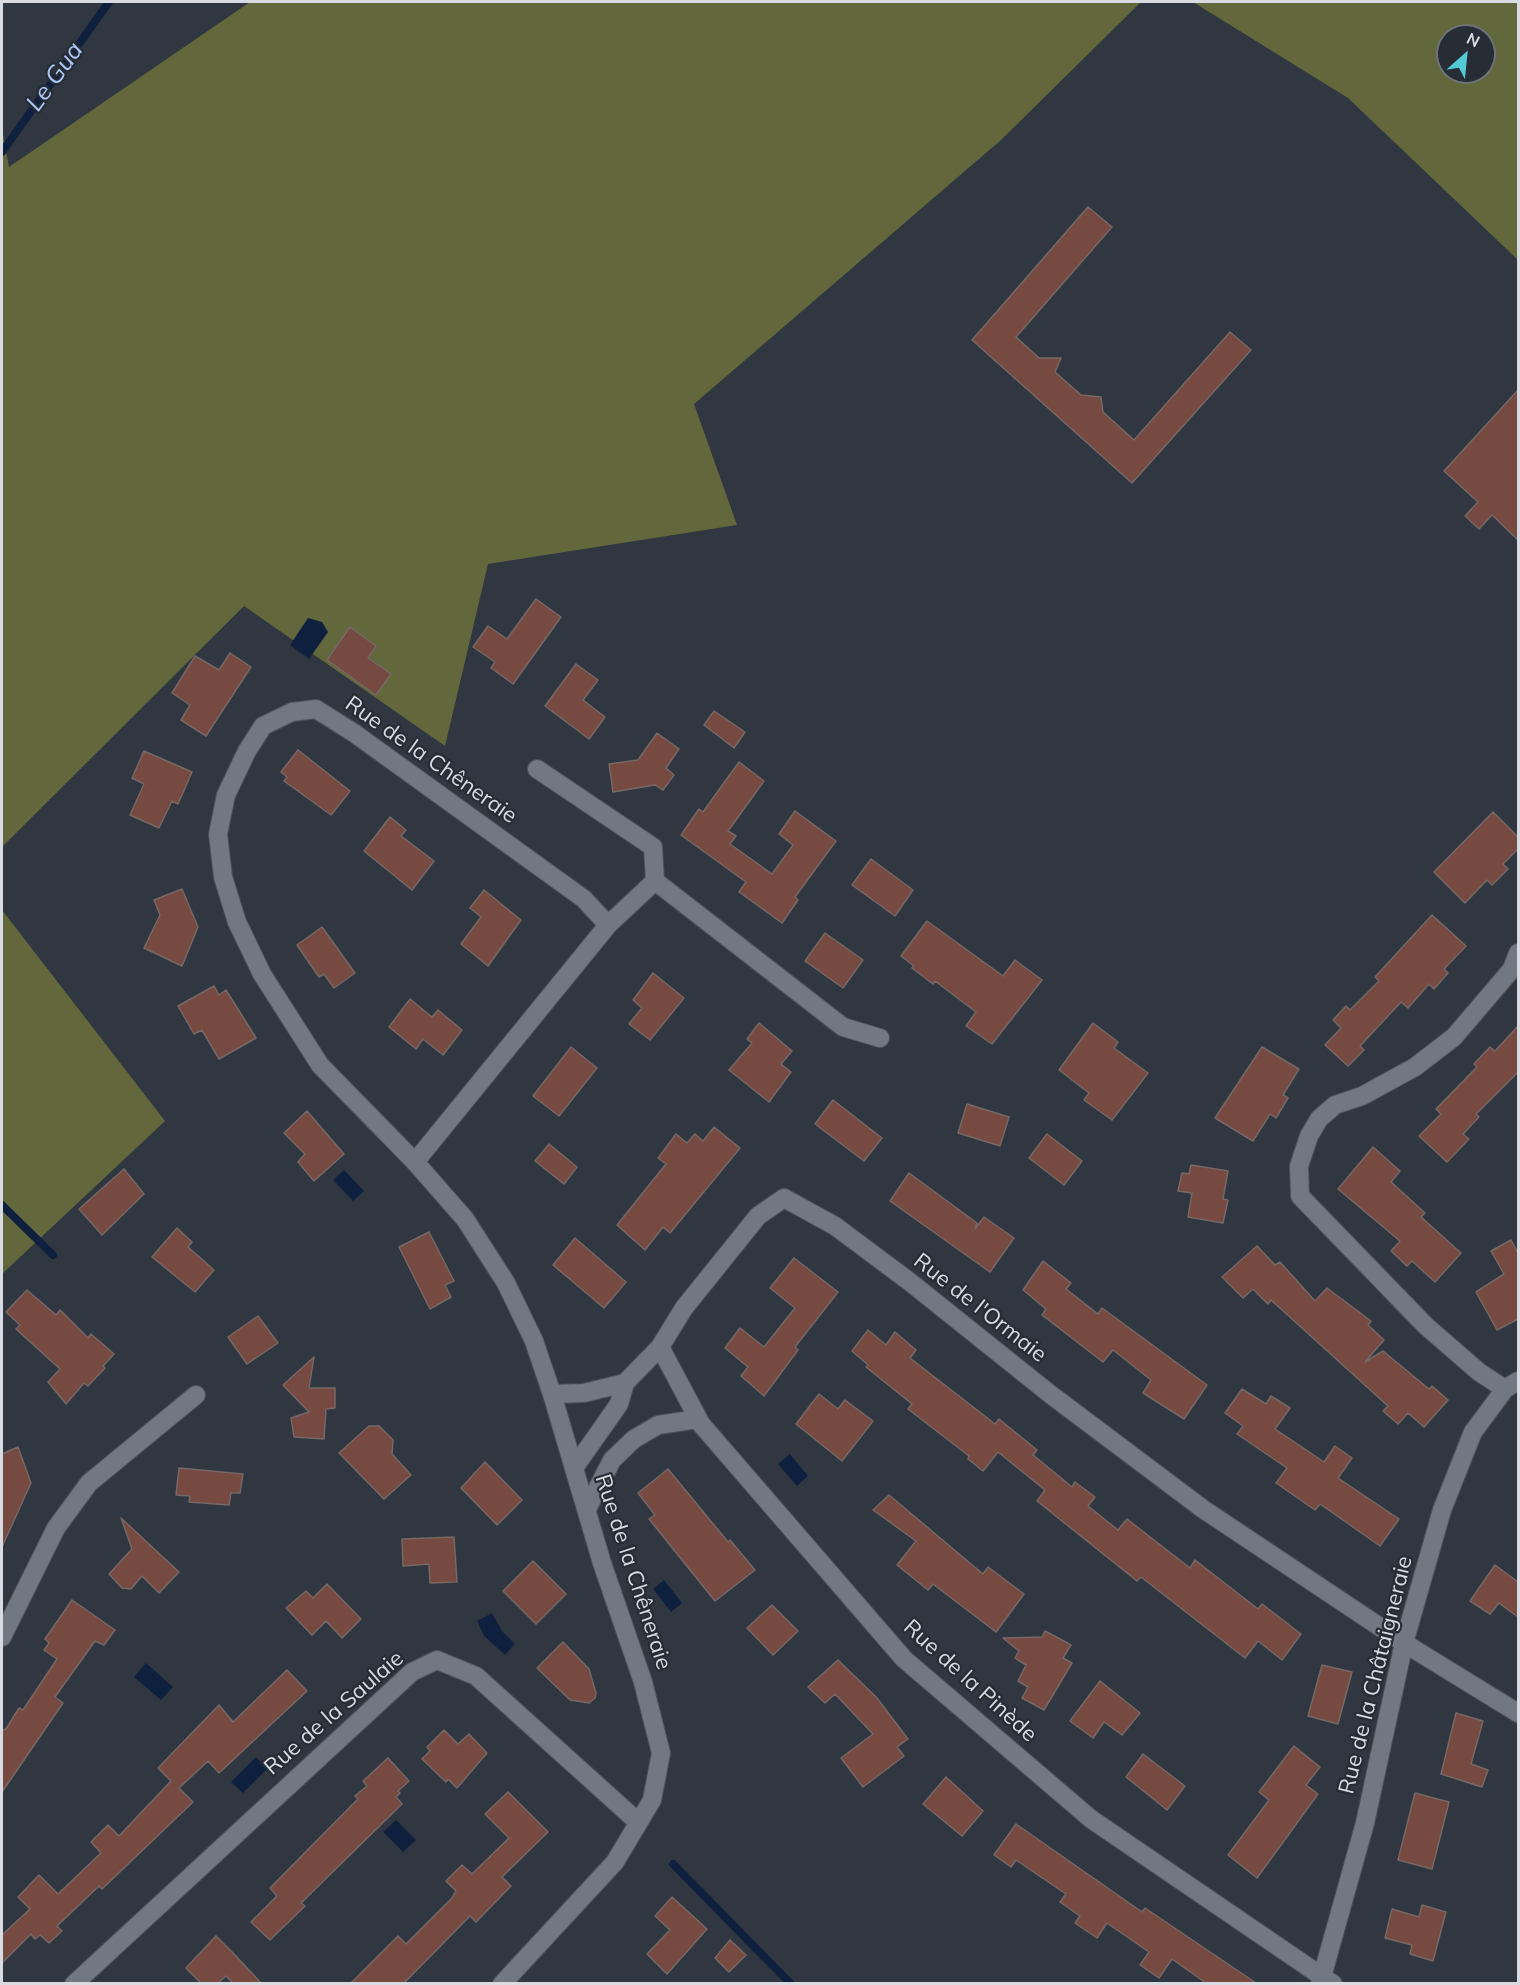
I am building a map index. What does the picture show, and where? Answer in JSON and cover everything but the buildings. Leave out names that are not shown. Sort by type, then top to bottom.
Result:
[{"type":"street","name":"Rue de la Chêneraie","points":[[502,1983],[615,1862],[652,1800],[661,1753],[643,1682],[534,1341],[506,1283],[465,1219],[415,1162],[320,1065],[262,974],[237,922],[223,877],[218,834],[226,795],[247,751],[263,726],[292,712],[316,709],[584,899],[609,925]]},
{"type":"street","points":[[537,769],[653,847],[655,881],[843,1027],[880,1038]]},
{"type":"street","points":[[415,1162],[609,925],[655,881]]},
{"type":"street","points":[[1512,1385],[1479,1372],[1426,1326],[1330,1229],[1300,1196],[1299,1166],[1319,1119],[1335,1105],[1362,1096],[1415,1067],[1454,1036],[1512,969],[1518,953]]},
{"type":"street","name":"Rue de l'Ormaie","points":[[625,1383],[660,1347],[684,1308],[758,1216],[784,1198],[834,1226],[872,1254],[1050,1394],[1203,1509],[1404,1643]]},
{"type":"street","name":"Rue de la Pinède","points":[[660,1347],[698,1419],[904,1659],[1091,1819],[1326,1981]]},
{"type":"street","points":[[552,1394],[584,1393],[625,1383],[619,1404],[574,1468]]},
{"type":"street","name":"Rue de la Châtaigneraie","points":[[1326,1981],[1365,1823],[1404,1643],[1442,1510],[1473,1432],[1512,1385]]},
{"type":"street","points":[[2,1637],[56,1528],[89,1483],[196,1395]]},
{"type":"street","points":[[587,1509],[612,1460],[634,1438],[658,1425],[698,1419]]},
{"type":"street","points":[[1404,1643],[1518,1713]]},
{"type":"street","name":"Rue de la Saulaie","points":[[74,1983],[411,1672],[437,1660],[476,1676],[638,1822]]},
{"type":"green space","points":[[250,2],[1141,2],[1001,140],[694,404],[737,525],[488,564],[445,746],[244,606],[2,847],[2,129],[9,167]]},
{"type":"green space","points":[[1193,2],[1518,2],[1518,260],[1348,98]]},
{"type":"green space","points":[[2,910],[165,1121],[2,1274]]},
{"type":"water","points":[[308,618],[322,622],[328,632],[309,659],[290,645]]},
{"type":"water","points":[[344,1170],[364,1191],[353,1201],[333,1180]]},
{"type":"water","points":[[790,1454],[808,1476],[797,1486],[778,1464]]},
{"type":"water","points":[[664,1580],[682,1603],[671,1612],[653,1589]]},
{"type":"water","points":[[492,1613],[502,1631],[515,1644],[505,1655],[484,1636],[477,1621]]},
{"type":"water","points":[[146,1663],[173,1687],[161,1700],[134,1677]]},
{"type":"water","points":[[256,1757],[267,1769],[243,1793],[231,1782]]},
{"type":"water","points":[[396,1820],[416,1840],[403,1852],[383,1832]]},
{"type":"waterway","name":"Le Gua","points":[[2,152],[109,2]]},
{"type":"waterway","points":[[2,1205],[53,1255]]},
{"type":"waterway","points":[[673,1864],[791,1984]]}]
